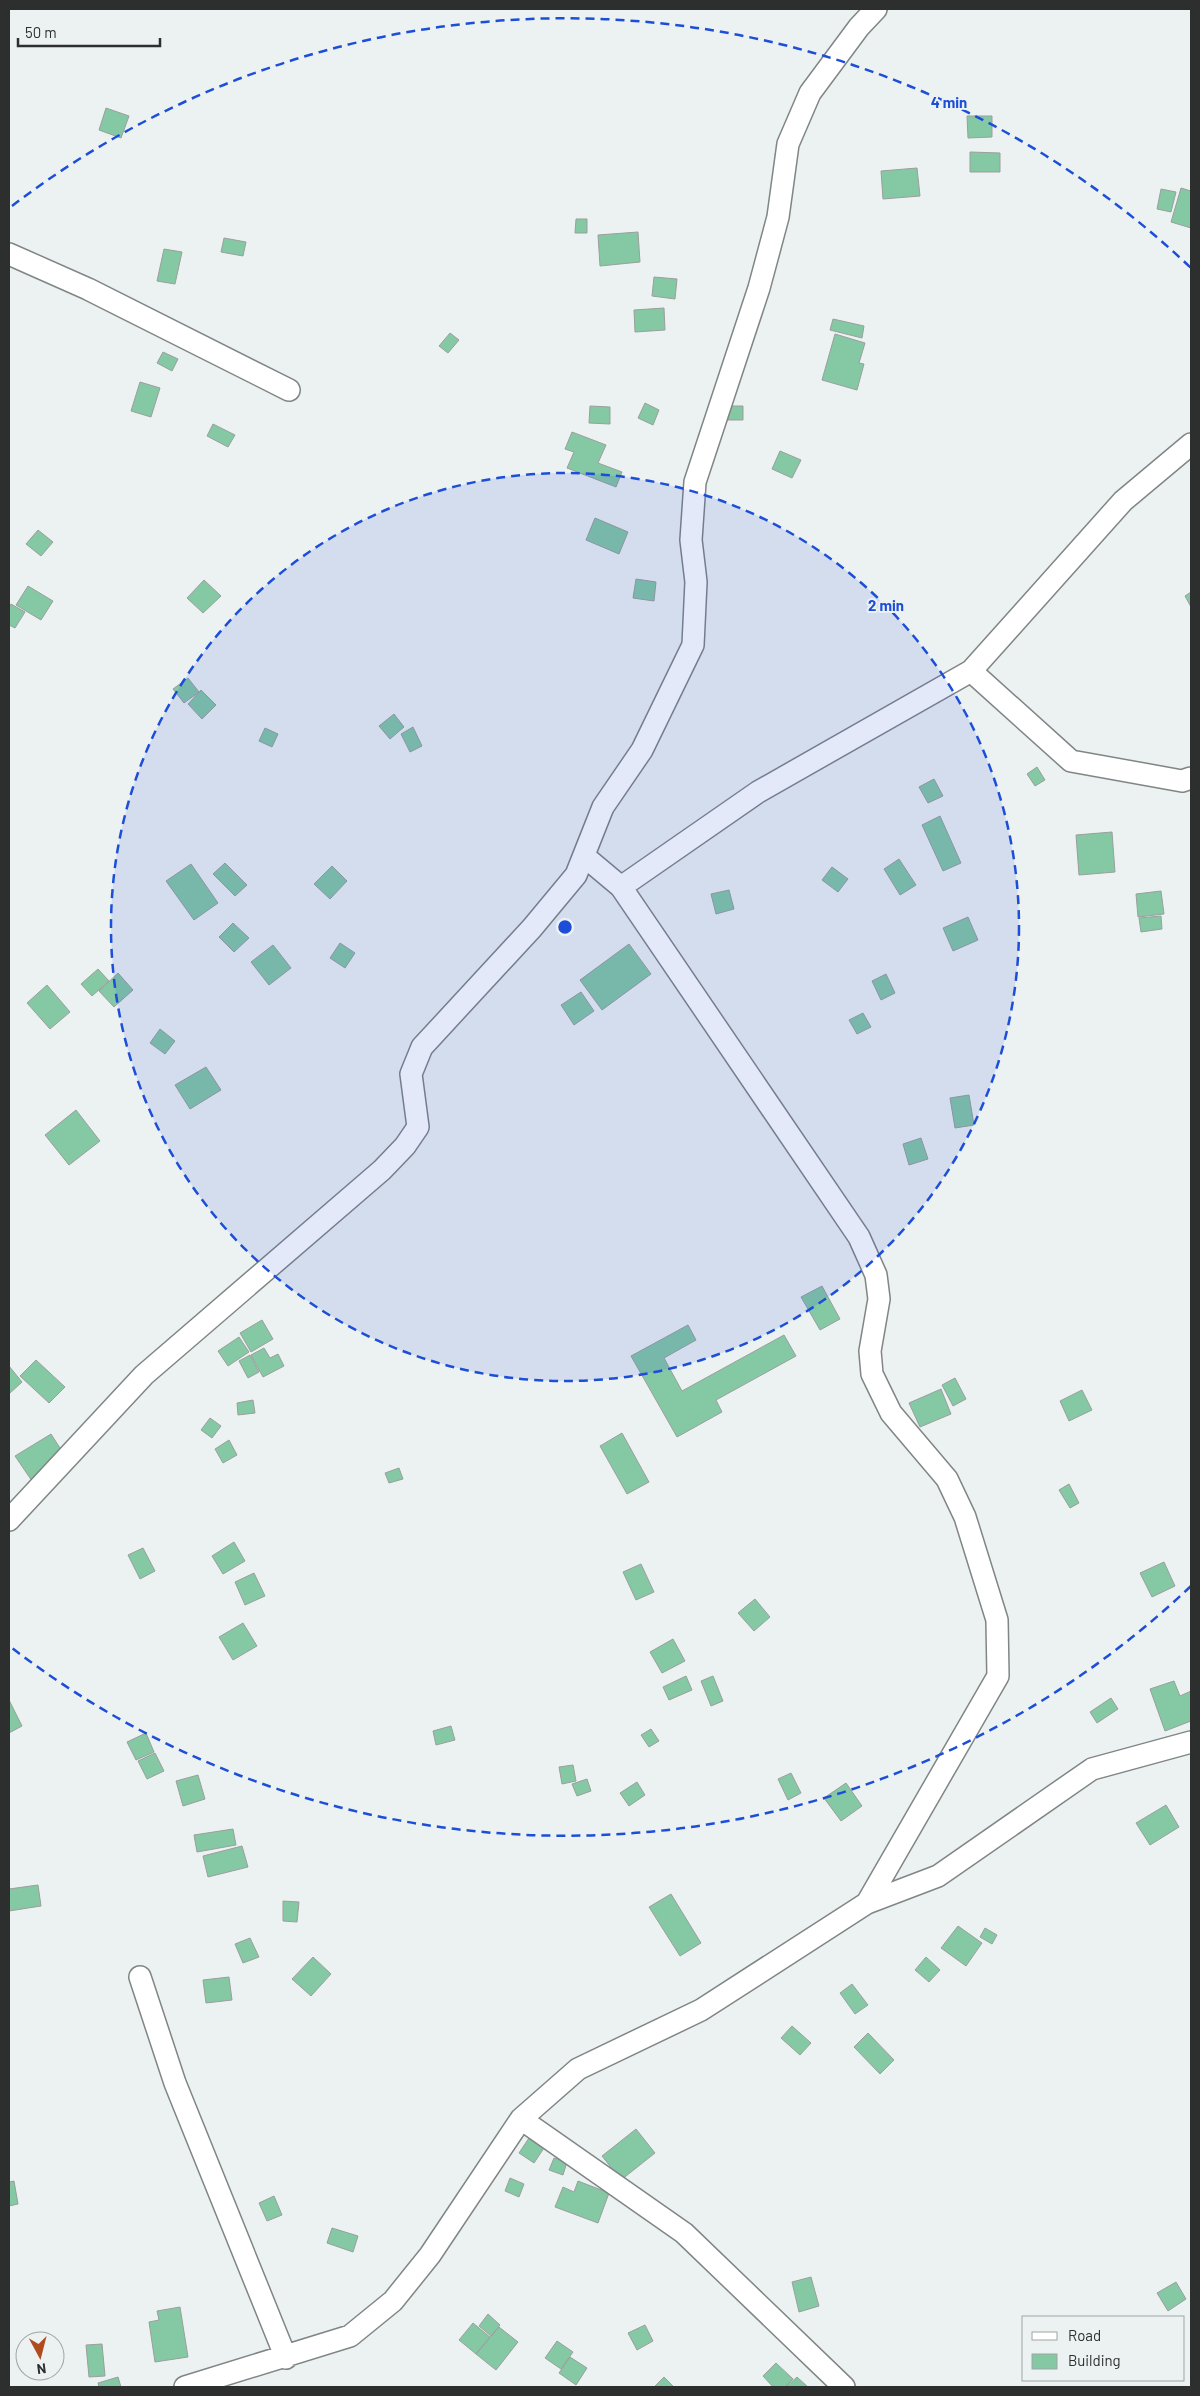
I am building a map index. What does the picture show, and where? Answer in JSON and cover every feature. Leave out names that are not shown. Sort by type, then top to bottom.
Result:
[{"type":"street","points":[[9,1520],[144,1375],[382,1170],[405,1146],[418,1128],[411,1074],[422,1047],[532,928],[576,875],[603,807],[642,750],[692,645],[696,582],[691,540],[695,482],[759,288],[778,217],[788,144],[810,93],[859,26],[876,9]]},
{"type":"street","points":[[9,254],[88,289],[289,390]]},
{"type":"street","points":[[621,887],[758,792],[971,671],[1123,501],[1191,444]]},
{"type":"street","points":[[971,671],[1071,761],[1182,781],[1191,778]]},
{"type":"street","points":[[584,856],[621,887],[859,1237],[876,1275],[878,1299],[870,1351],[872,1374],[891,1413],[947,1479],[965,1517],[997,1620],[998,1676],[867,1903]]},
{"type":"street","points":[[185,2387],[286,2358],[350,2336],[393,2301],[430,2255],[521,2118],[578,2069],[701,2010],[867,1903],[938,1876],[1092,1769],[1191,1742]]},
{"type":"street","points":[[140,1977],[175,2083],[286,2358]]},
{"type":"street","points":[[521,2118],[684,2233],[844,2387]]},
{"type":"building","points":[[106,108],[129,116],[121,138],[99,130]]},
{"type":"building","points":[[967,116],[992,116],[992,137],[968,138]]},
{"type":"building","points":[[970,152],[1000,153],[1000,172],[970,172]]},
{"type":"building","points":[[917,168],[920,196],[883,199],[881,171]]},
{"type":"building","points":[[1181,188],[1191,191],[1191,228],[1171,222]]},
{"type":"building","points":[[1161,189],[1176,192],[1171,212],[1157,209]]},
{"type":"building","points":[[576,219],[587,219],[587,233],[575,233]]},
{"type":"building","points":[[638,232],[640,262],[600,266],[598,235]]},
{"type":"building","points":[[224,238],[246,242],[243,256],[221,252]]},
{"type":"building","points":[[164,249],[182,252],[175,284],[157,281]]},
{"type":"building","points":[[654,277],[677,279],[675,299],[652,296]]},
{"type":"building","points":[[664,308],[665,330],[635,332],[634,310]]},
{"type":"building","points":[[833,319],[864,326],[862,338],[830,330]]},
{"type":"building","points":[[450,333],[459,340],[448,353],[439,346]]},
{"type":"building","points":[[835,334],[865,343],[859,363],[864,364],[857,390],[822,380]]},
{"type":"building","points":[[163,352],[178,359],[172,371],[157,363]]},
{"type":"building","points":[[140,382],[160,388],[151,417],[131,411]]},
{"type":"building","points":[[645,403],[659,410],[653,425],[638,418]]},
{"type":"building","points":[[590,406],[610,407],[610,424],[589,423]]},
{"type":"building","points":[[727,406],[743,406],[743,420],[727,420]]},
{"type":"building","points":[[213,424],[235,435],[228,447],[207,436]]},
{"type":"building","points":[[572,432],[606,445],[598,463],[622,472],[616,487],[567,468],[574,452],[565,449]]},
{"type":"building","points":[[780,451],[801,460],[792,478],[772,469]]},
{"type":"building","points":[[595,518],[628,532],[619,554],[586,540]]},
{"type":"building","points":[[38,530],[53,542],[41,556],[26,544]]},
{"type":"building","points":[[636,579],[656,582],[654,601],[633,598]]},
{"type":"building","points":[[204,580],[221,596],[203,613],[187,598]]},
{"type":"building","points":[[28,586],[53,601],[41,620],[16,605]]},
{"type":"building","points":[[1191,592],[1191,607],[1185,596]]},
{"type":"building","points":[[11,604],[25,612],[15,628],[9,625],[9,608]]},
{"type":"building","points":[[188,678],[199,692],[184,703],[173,689]]},
{"type":"building","points":[[201,690],[216,705],[202,719],[188,704]]},
{"type":"building","points":[[394,714],[404,727],[390,739],[379,726]]},
{"type":"building","points":[[413,727],[422,746],[410,752],[401,734]]},
{"type":"building","points":[[265,728],[278,734],[272,747],[259,741]]},
{"type":"building","points":[[1037,767],[1045,780],[1035,786],[1027,774]]},
{"type":"building","points":[[934,779],[943,796],[928,803],[919,787]]},
{"type":"building","points":[[940,816],[961,863],[943,871],[922,825]]},
{"type":"building","points":[[1112,832],[1115,872],[1079,875],[1076,835]]},
{"type":"building","points":[[899,859],[916,885],[900,895],[884,869]]},
{"type":"building","points":[[225,863],[247,885],[235,896],[213,874]]},
{"type":"building","points":[[191,864],[218,903],[194,920],[166,881]]},
{"type":"building","points":[[332,866],[347,881],[330,899],[314,884]]},
{"type":"building","points":[[832,867],[848,879],[838,892],[822,880]]},
{"type":"building","points":[[729,890],[734,909],[716,914],[711,894]]},
{"type":"building","points":[[1161,891],[1164,914],[1138,917],[1136,894]]},
{"type":"building","points":[[1161,916],[1162,929],[1141,932],[1139,918]]},
{"type":"building","points":[[968,917],[978,940],[953,951],[943,928]]},
{"type":"building","points":[[233,923],[249,938],[234,952],[219,937]]},
{"type":"building","points":[[340,943],[355,953],[345,968],[330,958]]},
{"type":"building","points":[[629,944],[651,974],[602,1010],[580,980]]},
{"type":"building","points":[[273,945],[291,968],[269,985],[251,962]]},
{"type":"building","points":[[98,969],[109,981],[92,996],[81,984]]},
{"type":"building","points":[[118,973],[133,990],[114,1007],[99,991]]},
{"type":"building","points":[[886,974],[895,993],[881,1000],[872,981]]},
{"type":"building","points":[[47,985],[70,1012],[50,1029],[27,1003]]},
{"type":"building","points":[[581,992],[594,1011],[574,1025],[561,1005]]},
{"type":"building","points":[[863,1013],[871,1027],[857,1034],[849,1020]]},
{"type":"building","points":[[160,1029],[175,1041],[165,1054],[150,1043]]},
{"type":"building","points":[[206,1067],[221,1090],[190,1109],[175,1085]]},
{"type":"building","points":[[969,1095],[974,1125],[955,1128],[950,1098]]},
{"type":"building","points":[[76,1110],[100,1141],[69,1165],[45,1135]]},
{"type":"building","points":[[921,1138],[928,1159],[909,1165],[903,1144]]},
{"type":"building","points":[[822,1286],[840,1319],[820,1330],[801,1297]]},
{"type":"building","points":[[262,1320],[273,1339],[251,1352],[240,1333]]},
{"type":"building","points":[[688,1325],[696,1340],[664,1358],[682,1391],[784,1335],[796,1356],[716,1400],[722,1412],[677,1437],[631,1356]]},
{"type":"building","points":[[239,1337],[249,1352],[228,1366],[218,1351]]},
{"type":"building","points":[[264,1348],[270,1358],[278,1354],[284,1366],[263,1377],[251,1355]]},
{"type":"building","points":[[250,1355],[259,1372],[248,1378],[239,1361]]},
{"type":"building","points":[[36,1360],[65,1387],[49,1403],[20,1376]]},
{"type":"building","points":[[9,1366],[22,1382],[9,1394]]},
{"type":"building","points":[[955,1378],[966,1399],[953,1406],[942,1385]]},
{"type":"building","points":[[941,1389],[951,1414],[920,1427],[909,1403]]},
{"type":"building","points":[[1082,1390],[1092,1410],[1069,1421],[1060,1401]]},
{"type":"building","points":[[253,1400],[255,1413],[238,1415],[237,1403]]},
{"type":"building","points":[[210,1418],[221,1426],[212,1438],[201,1430]]},
{"type":"building","points":[[622,1433],[649,1482],[627,1494],[600,1446]]},
{"type":"building","points":[[51,1434],[67,1459],[32,1481],[15,1456]]},
{"type":"building","points":[[229,1440],[237,1455],[223,1463],[215,1449]]},
{"type":"building","points":[[399,1468],[403,1479],[389,1483],[385,1473]]},
{"type":"building","points":[[1069,1484],[1079,1503],[1070,1508],[1059,1490]]},
{"type":"building","points":[[234,1542],[245,1561],[223,1574],[212,1556]]},
{"type":"building","points":[[143,1548],[155,1571],[140,1579],[128,1555]]},
{"type":"building","points":[[1164,1562],[1175,1586],[1152,1597],[1140,1573]]},
{"type":"building","points":[[641,1564],[654,1592],[636,1600],[623,1572]]},
{"type":"building","points":[[254,1573],[265,1596],[245,1605],[235,1582]]},
{"type":"building","points":[[755,1599],[770,1617],[754,1631],[738,1613]]},
{"type":"building","points":[[243,1623],[257,1646],[233,1660],[219,1637]]},
{"type":"building","points":[[673,1639],[685,1661],[662,1673],[650,1652]]},
{"type":"building","points":[[686,1676],[692,1690],[669,1700],[663,1687]]},
{"type":"building","points":[[713,1676],[723,1701],[711,1706],[701,1681]]},
{"type":"building","points":[[1174,1681],[1180,1696],[1191,1691],[1191,1721],[1165,1731],[1150,1689]]},
{"type":"building","points":[[1111,1698],[1118,1709],[1097,1723],[1090,1712]]},
{"type":"building","points":[[9,1700],[22,1726],[9,1733]]},
{"type":"building","points":[[451,1726],[455,1740],[436,1745],[433,1731]]},
{"type":"building","points":[[651,1729],[659,1741],[649,1747],[641,1735]]},
{"type":"building","points":[[146,1733],[154,1752],[136,1760],[127,1742]]},
{"type":"building","points":[[155,1753],[164,1771],[147,1779],[138,1761]]},
{"type":"building","points":[[573,1765],[576,1781],[562,1784],[559,1767]]},
{"type":"building","points":[[791,1773],[801,1793],[788,1800],[778,1779]]},
{"type":"building","points":[[198,1775],[205,1799],[183,1806],[176,1781]]},
{"type":"building","points":[[587,1779],[591,1791],[577,1796],[572,1784]]},
{"type":"building","points":[[637,1782],[645,1795],[629,1806],[620,1793]]},
{"type":"building","points":[[846,1783],[862,1806],[841,1821],[824,1798]]},
{"type":"building","points":[[1166,1805],[1179,1827],[1150,1845],[1136,1823]]},
{"type":"building","points":[[233,1829],[236,1845],[197,1852],[194,1835]]},
{"type":"building","points":[[242,1846],[248,1867],[208,1877],[203,1856]]},
{"type":"building","points":[[38,1885],[41,1906],[9,1911],[9,1889]]},
{"type":"building","points":[[671,1894],[701,1943],[680,1956],[649,1907]]},
{"type":"building","points":[[283,1901],[299,1902],[297,1922],[283,1921]]},
{"type":"building","points":[[958,1926],[982,1943],[966,1966],[941,1948]]},
{"type":"building","points":[[985,1928],[997,1935],[992,1944],[980,1937]]},
{"type":"building","points":[[250,1938],[259,1957],[243,1963],[235,1944]]},
{"type":"building","points":[[313,1957],[331,1974],[311,1996],[292,1979]]},
{"type":"building","points":[[926,1957],[940,1970],[929,1982],[915,1970]]},
{"type":"building","points":[[229,1977],[232,2000],[206,2003],[203,1980]]},
{"type":"building","points":[[852,1984],[868,2005],[855,2014],[840,1993]]},
{"type":"building","points":[[792,2026],[811,2043],[800,2055],[781,2038]]},
{"type":"building","points":[[868,2033],[894,2060],[880,2074],[854,2047]]},
{"type":"building","points":[[636,2129],[655,2153],[621,2180],[602,2156]]},
{"type":"building","points":[[529,2138],[544,2148],[534,2163],[519,2153]]},
{"type":"building","points":[[554,2158],[567,2162],[563,2175],[549,2170]]},
{"type":"building","points":[[510,2178],[524,2184],[519,2197],[505,2191]]},
{"type":"building","points":[[14,2181],[18,2204],[9,2206],[9,2182]]},
{"type":"building","points":[[578,2181],[609,2193],[598,2223],[555,2207],[563,2187],[574,2192]]},
{"type":"building","points":[[274,2196],[282,2215],[267,2221],[259,2203]]},
{"type":"building","points":[[332,2228],[358,2236],[353,2252],[327,2243]]},
{"type":"building","points":[[811,2277],[819,2306],[799,2312],[792,2282]]},
{"type":"building","points":[[1176,2282],[1186,2299],[1168,2311],[1157,2293]]},
{"type":"building","points":[[180,2307],[188,2357],[155,2362],[149,2322],[159,2320],[157,2311]]},
{"type":"building","points":[[488,2314],[500,2325],[491,2336],[479,2326]]},
{"type":"building","points":[[473,2323],[490,2337],[476,2354],[459,2340]]},
{"type":"building","points":[[645,2325],[653,2341],[637,2350],[628,2333]]},
{"type":"building","points":[[499,2327],[518,2342],[496,2370],[476,2354]]},
{"type":"building","points":[[557,2341],[573,2352],[561,2369],[545,2358]]},
{"type":"building","points":[[102,2344],[105,2376],[89,2377],[86,2345]]},
{"type":"building","points":[[570,2357],[587,2368],[576,2385],[559,2373]]},
{"type":"building","points":[[776,2363],[793,2379],[785,2387],[773,2387],[763,2376]]},
{"type":"building","points":[[118,2377],[121,2387],[99,2387],[98,2383]]},
{"type":"building","points":[[664,2377],[674,2387],[654,2387]]},
{"type":"building","points":[[797,2377],[808,2387],[786,2387]]}]
